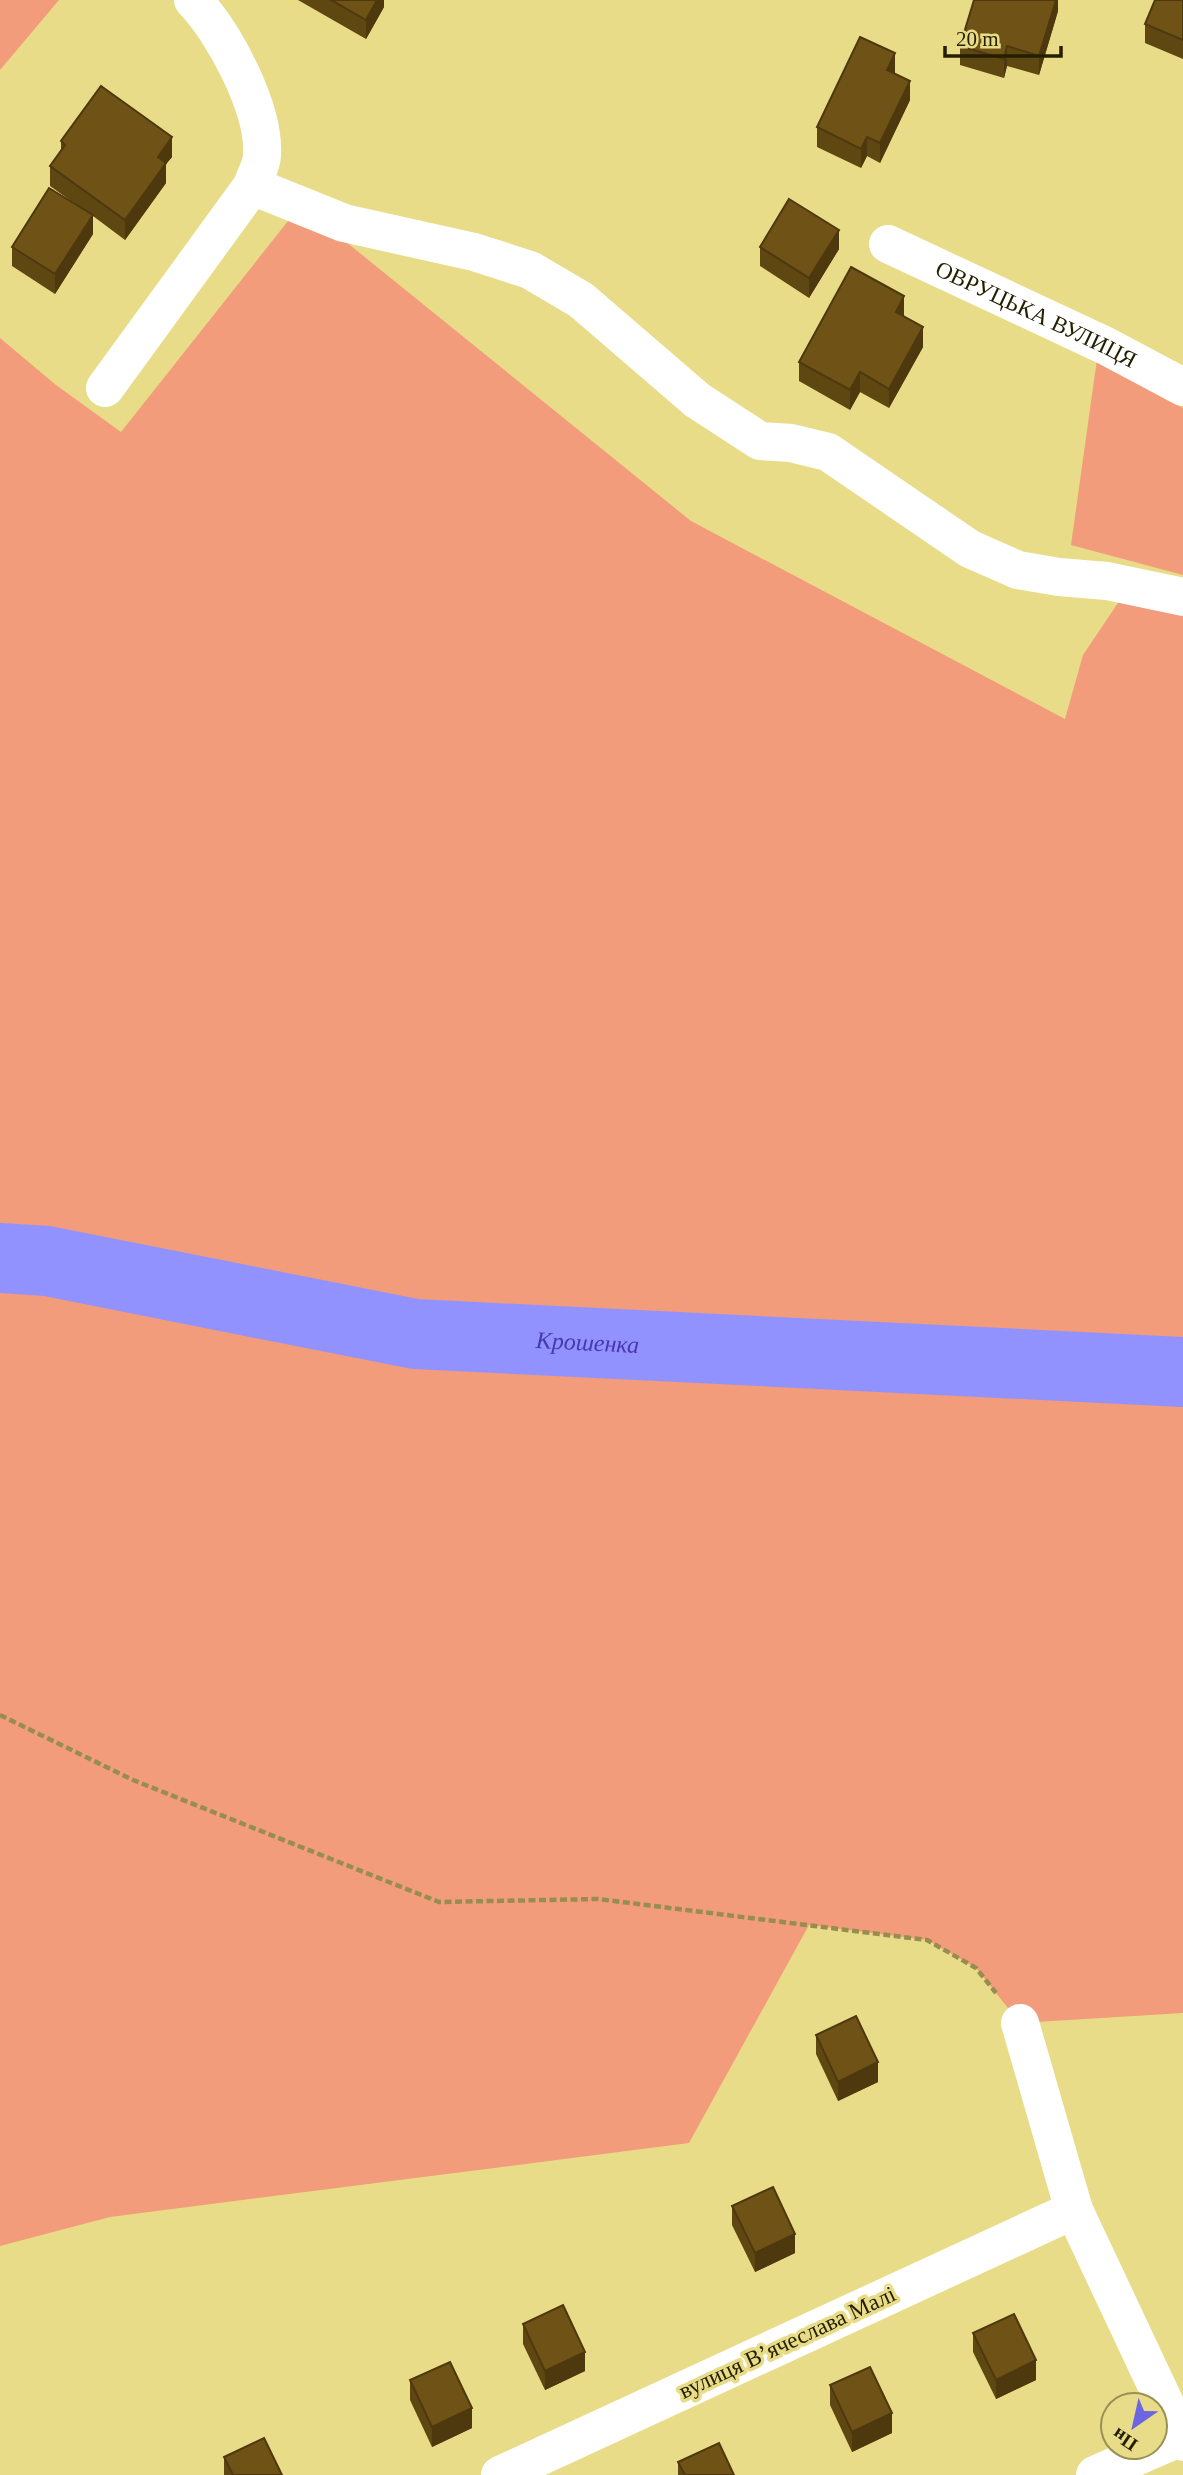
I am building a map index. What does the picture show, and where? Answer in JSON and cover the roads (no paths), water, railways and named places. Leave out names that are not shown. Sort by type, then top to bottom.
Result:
[{"type":"street","points":[[105,388],[252,186],[262,158],[258,121],[224,41],[209,17],[192,0]]},
{"type":"street","points":[[252,186],[345,223],[474,252],[530,270],[581,300],[697,401],[760,441],[791,443],[828,452],[971,549],[1018,570],[1107,581],[1183,597]]},
{"type":"street","name":"ОВРУЦЬКА ВУЛИЦЯ","points":[[888,244],[1106,346],[1183,387]]},
{"type":"street","points":[[1020,2023],[1074,2210],[1182,2439],[1095,2475]]},
{"type":"street","name":"вулиця Вʼячеслава Малі","points":[[500,2475],[1074,2210]]},
{"type":"waterway","name":"Крошенка","points":[[0,1258],[47,1261],[415,1334],[1183,1372]]}]
